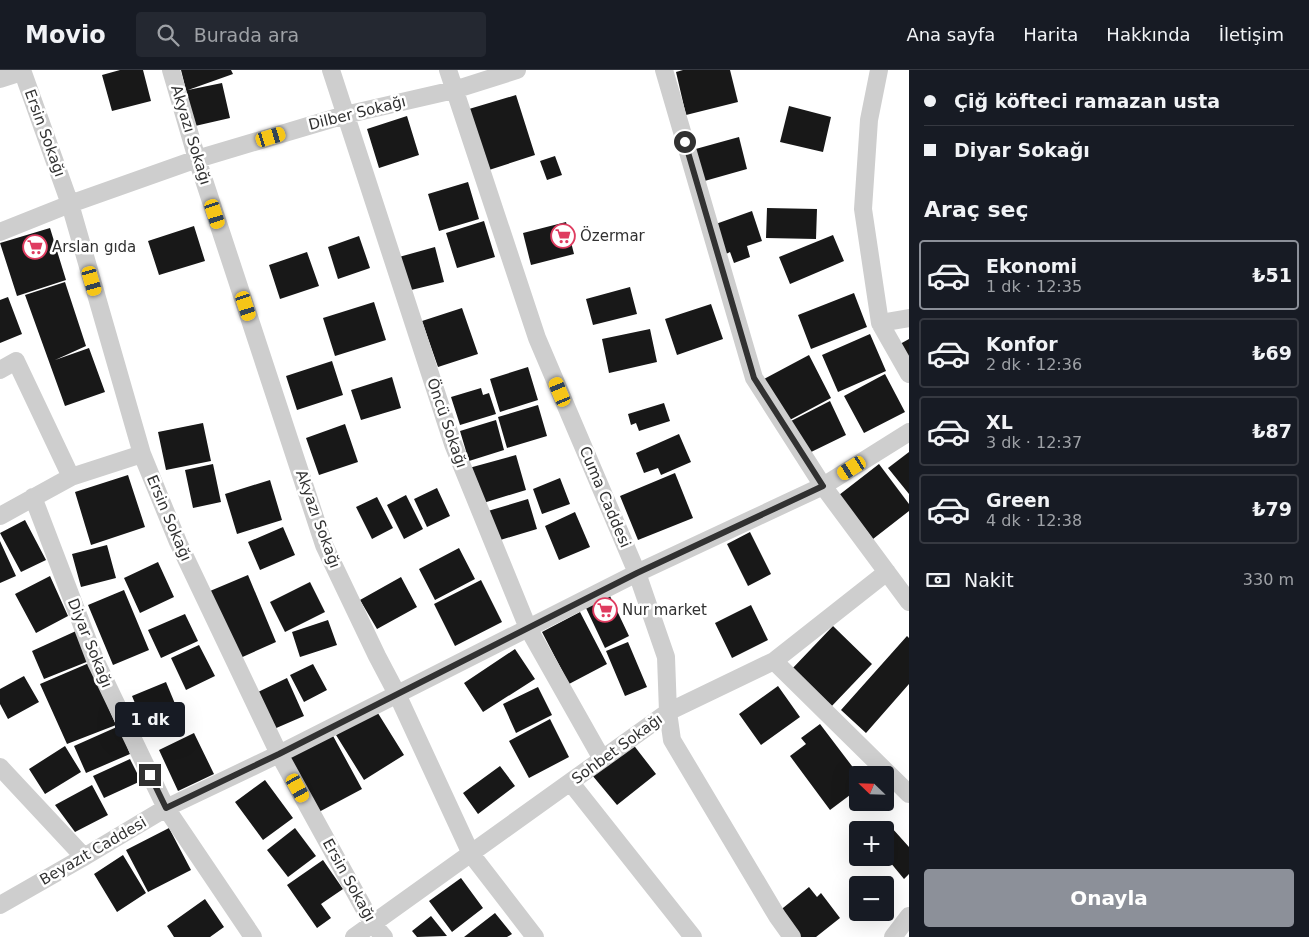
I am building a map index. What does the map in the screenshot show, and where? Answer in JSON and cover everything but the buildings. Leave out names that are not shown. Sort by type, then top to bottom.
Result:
[{"type":"street","name":"Akyazı Sokağı","points":[[171,70],[197,159],[324,544],[397,694],[471,854],[535,937]]},
{"type":"street","name":"Öncü Sokağı","points":[[331,70],[453,444],[528,628],[602,759]]},
{"type":"street","name":"Cuma Caddesi","points":[[448,70],[537,338],[637,573],[666,657],[668,712],[672,740],[777,916],[792,937]]},
{"type":"street","name":"Dilber Sokağı","points":[[0,232],[70,204],[197,159],[345,115],[454,90],[517,70]]},
{"type":"street","points":[[664,70],[754,378],[823,486],[909,602]]},
{"type":"street","points":[[879,70],[869,120],[863,209],[880,323],[909,374]]},
{"type":"street","points":[[0,79],[22,71]]},
{"type":"street","name":"Ersin Sokağı","points":[[22,71],[70,204],[142,454],[178,542],[279,754],[372,923],[384,937]]},
{"type":"street","points":[[880,323],[909,318]]},
{"type":"street","points":[[0,370],[16,361],[71,477]]},
{"type":"street","name":"Beyazıt Caddesi","points":[[0,905],[166,808],[279,754],[637,573],[823,486],[909,432]]},
{"type":"street","points":[[0,516],[71,477],[142,454]]},
{"type":"street","name":"Diyar Sokağı","points":[[33,497],[96,662],[166,808],[253,937]]},
{"type":"street","name":"Sohbet Sokağı","points":[[354,937],[668,712],[774,661],[887,572]]},
{"type":"street","points":[[774,661],[909,794]]},
{"type":"street","points":[[0,767],[84,857]]},
{"type":"street","points":[[571,783],[692,937]]},
{"type":"street","points":[[893,937],[909,916]]},
{"type":"place","name":"Özermar","points":[[563,236]]},
{"type":"place","name":"Arslan gıda","points":[[35,247]]},
{"type":"place","name":"Nur market","points":[[605,610]]},
{"type":"route","points":[[150,775],[166,808],[279,754],[637,573],[823,486],[754,378],[685,142]]}]
